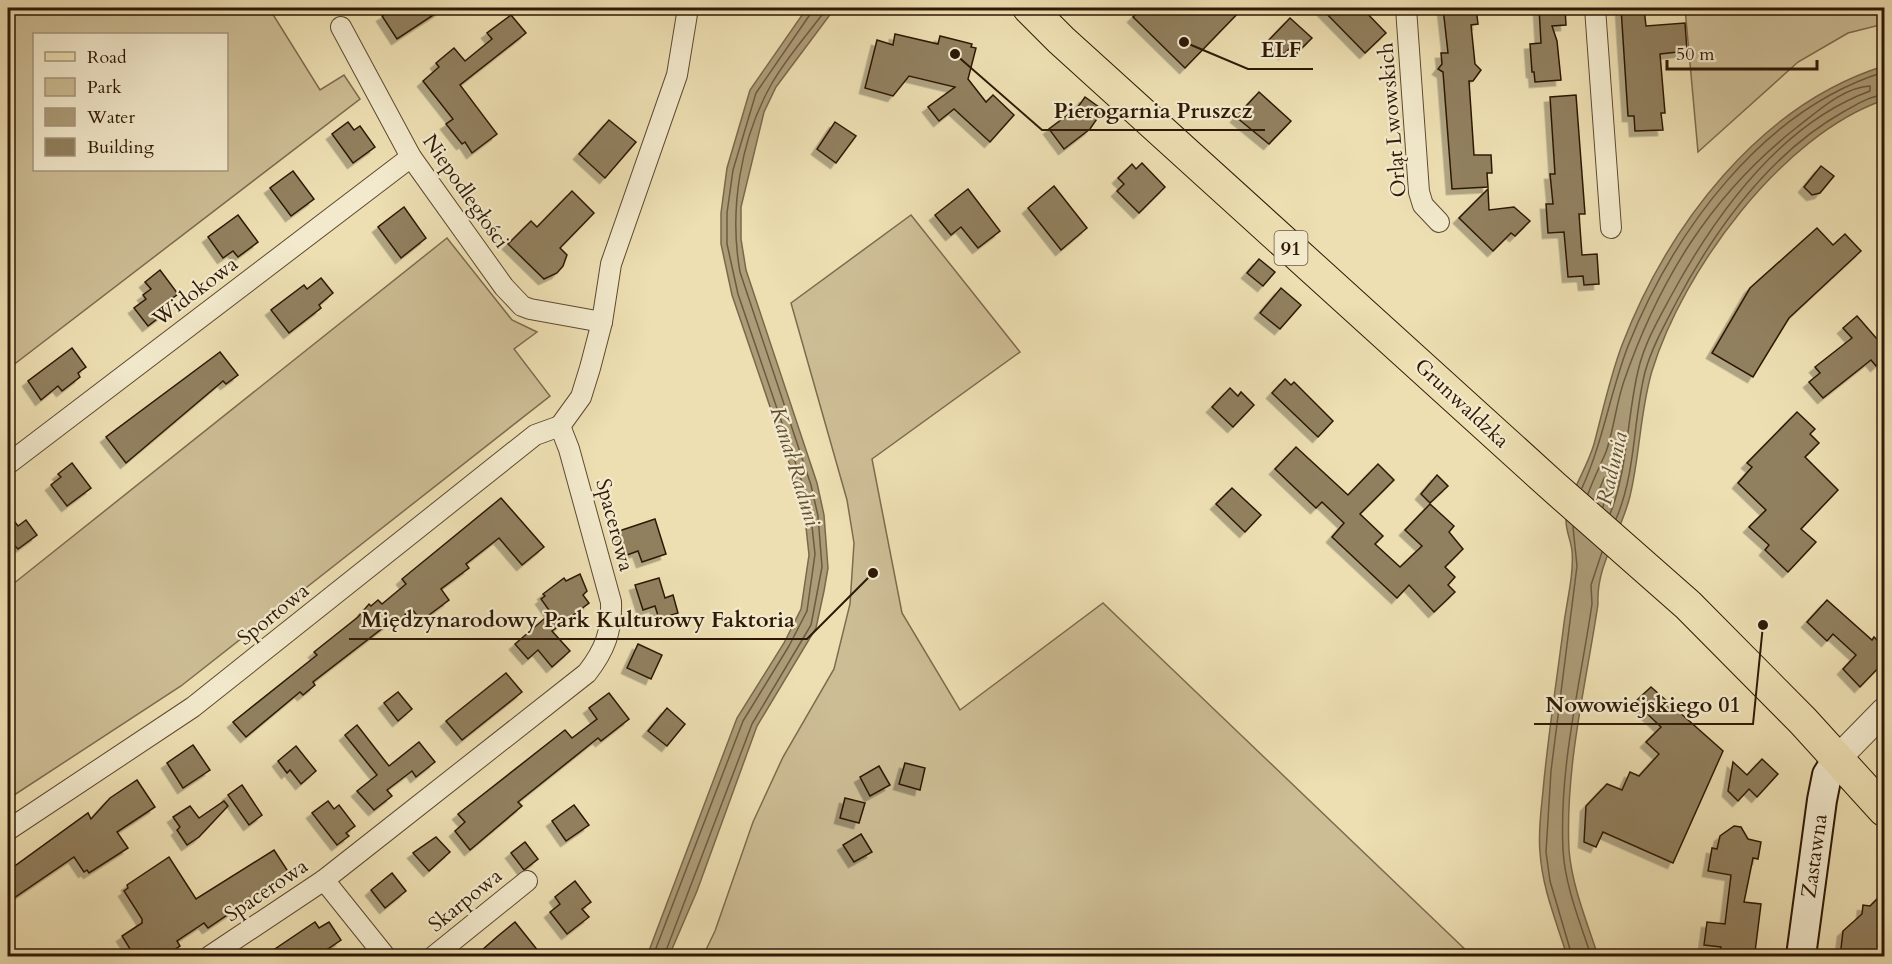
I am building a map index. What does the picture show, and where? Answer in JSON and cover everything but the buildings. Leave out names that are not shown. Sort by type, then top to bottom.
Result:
[{"type":"main road","name":"Grunwaldzka","points":[[1029,8],[1061,40],[1554,488],[1688,605],[1884,810]]},
{"type":"main road","name":"Zastawna","points":[[1801,957],[1822,800],[1827,775],[1837,759]]},
{"type":"street","points":[[560,426],[581,397],[602,322],[611,264],[677,75],[688,8]]},
{"type":"street","name":"Orląt Lwowskich","points":[[1406,8],[1419,192],[1423,205],[1439,222]]},
{"type":"street","points":[[1595,8],[1611,228]]},
{"type":"street","name":"Niepodległości","points":[[341,27],[411,157],[504,287],[522,306],[602,322]]},
{"type":"street","name":"Widokowa","points":[[8,464],[411,157]]},
{"type":"street","name":"Sportowa","points":[[8,830],[184,713],[535,435],[560,426]]},
{"type":"street","name":"Spacerowa","points":[[210,957],[324,880],[587,673],[608,642],[612,623],[611,602],[570,449],[560,426]]},
{"type":"street","points":[[1837,759],[1884,711]]},
{"type":"street","points":[[324,880],[385,957]]},
{"type":"street","name":"Skarpowa","points":[[434,957],[527,881]]},
{"type":"green space","points":[[8,8],[269,8],[320,90],[344,75],[360,99],[8,369]]},
{"type":"green space","points":[[1685,8],[1884,8],[1884,24],[1848,33],[1798,62],[1698,152]]},
{"type":"green space","points":[[911,215],[1020,352],[872,459],[902,613],[960,710],[1103,603],[1472,956],[703,956],[715,931],[753,822],[783,757],[834,669],[850,604],[854,543],[847,500],[791,303]]},
{"type":"green space","points":[[447,238],[512,320],[537,332],[514,349],[550,396],[181,686],[8,799],[8,588]]},
{"type":"water","name":"Kanał Raduni","points":[[807,8],[835,8],[776,87],[764,112],[741,207],[741,239],[746,270],[817,483],[824,515],[828,568],[816,628],[757,726],[697,891],[669,956],[647,956],[737,718],[784,643],[801,609],[809,555],[805,518],[797,486],[732,295],[721,244],[721,213],[727,168],[750,90]]},
{"type":"water","name":"Radunia","points":[[1884,66],[1884,100],[1846,118],[1809,143],[1774,174],[1741,211],[1712,250],[1687,291],[1667,332],[1652,371],[1630,496],[1605,562],[1598,589],[1598,604],[1577,726],[1570,788],[1569,850],[1573,877],[1598,956],[1567,956],[1550,905],[1541,865],[1539,837],[1547,749],[1572,569],[1572,551],[1566,521],[1570,501],[1594,444],[1622,345],[1641,300],[1665,257],[1692,215],[1723,176],[1758,140],[1797,109],[1839,84]]},
{"type":"place","name":"ELF","points":[[1184,42]]},
{"type":"place","name":"Pierogarnia Pruszcz","points":[[955,54]]},
{"type":"place","name":"Międzynarodowy Park Kulturowy Faktoria","points":[[873,573]]},
{"type":"place","name":"Nowowiejskiego 01","points":[[1763,625]]}]
